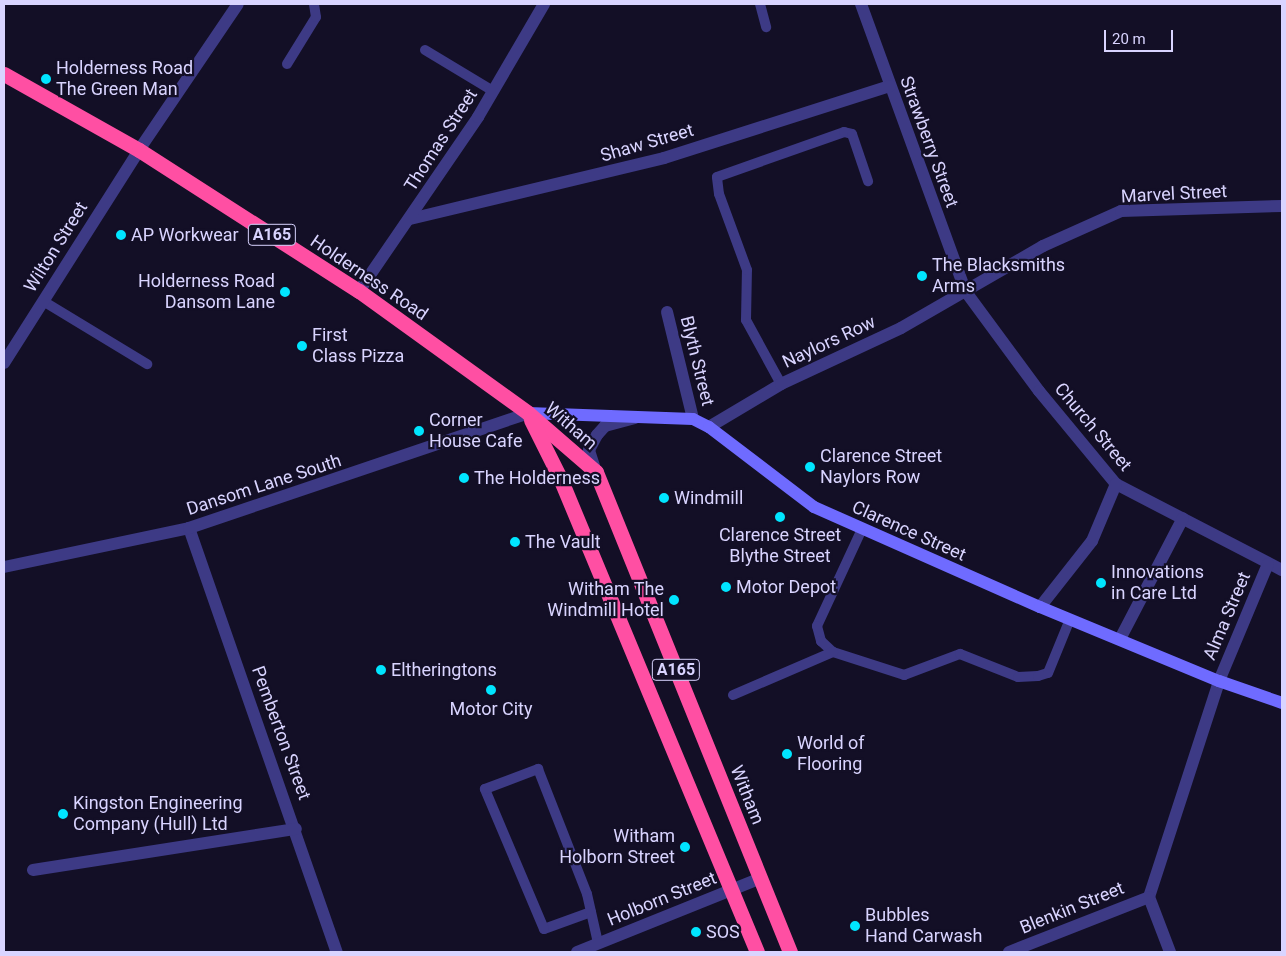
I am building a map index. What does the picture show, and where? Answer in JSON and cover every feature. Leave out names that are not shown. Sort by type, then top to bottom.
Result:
[{"type":"highway","name":"Holderness Road","points":[[4,74],[139,150],[359,291],[528,413]]},
{"type":"highway","name":"Witham","points":[[528,413],[596,472],[790,952]]},
{"type":"highway","name":"Witham","points":[[528,413],[560,478],[757,952]]},
{"type":"street","name":"Wilton Street","points":[[4,363],[139,150],[238,4]]},
{"type":"street","name":"Thomas Street","points":[[359,291],[410,219],[493,91],[544,4]]},
{"type":"street","name":"Strawberry Street","points":[[861,4],[966,292]]},
{"type":"street","name":"Shaw Street","points":[[410,219],[664,158],[890,86]]},
{"type":"street","name":"Marvel Street","points":[[966,292],[1043,246],[1121,211],[1282,206]]},
{"type":"street","name":"Naylors Row","points":[[708,427],[782,384],[901,328],[966,292]]},
{"type":"street","name":"Church Street","points":[[966,292],[1039,391],[1116,484],[1282,570]]},
{"type":"street","name":"Blyth Street","points":[[667,312],[693,419]]},
{"type":"street","name":"Clarence Street","points":[[528,413],[648,415],[693,419],[708,427],[814,507],[1040,607],[1219,681],[1282,703]]},
{"type":"street","name":"Dansom Lane South","points":[[4,567],[189,528],[528,413]]},
{"type":"street","points":[[596,472],[589,450],[605,426],[648,415]]},
{"type":"street","points":[[1040,607],[1092,541],[1116,484]]},
{"type":"street","points":[[1120,639],[1183,518]]},
{"type":"street","name":"Pemberton Street","points":[[189,528],[340,952]]},
{"type":"street","name":"Alma Street","points":[[1149,896],[1219,681],[1268,564]]},
{"type":"street","points":[[33,870],[296,829]]},
{"type":"street","name":"Holborn Street","points":[[577,952],[761,878]]},
{"type":"street","points":[[1149,896],[1170,952]]},
{"type":"street","name":"Blenkin Street","points":[[1009,952],[1149,896]]},
{"type":"lane","points":[[287,64],[316,17],[314,4]]},
{"type":"lane","points":[[760,4],[766,27]]},
{"type":"lane","points":[[425,50],[493,91]]},
{"type":"lane","points":[[782,384],[746,320],[747,270],[719,194],[717,177],[844,132],[852,134],[868,181]]},
{"type":"lane","points":[[43,301],[147,364]]},
{"type":"lane","points":[[862,529],[817,626],[820,641],[833,652],[904,676],[960,654],[1018,676],[1038,676],[1048,673],[1070,619]]},
{"type":"lane","points":[[733,695],[833,652]]},
{"type":"lane","points":[[591,912],[544,929],[485,789],[538,768],[591,912],[598,944]]},
{"type":"place","name":"Holderness Road The Green Man","points":[[46,79]]},
{"type":"place","name":"AP Workwear","points":[[121,235]]},
{"type":"place","name":"The Blacksmiths Arms","points":[[922,276]]},
{"type":"place","name":"Holderness Road Dansom Lane","points":[[285,292]]},
{"type":"place","name":"First Class Pizza","points":[[302,346]]},
{"type":"place","name":"Corner House Cafe","points":[[419,431]]},
{"type":"place","name":"Clarence Street Naylors Row","points":[[810,467]]},
{"type":"place","name":"The Holderness","points":[[464,478]]},
{"type":"place","name":"Windmill","points":[[664,498]]},
{"type":"place","name":"Clarence Street Blythe Street","points":[[780,517]]},
{"type":"place","name":"The Vault","points":[[515,542]]},
{"type":"place","name":"Innovations in Care Ltd","points":[[1101,583]]},
{"type":"place","name":"Motor Depot","points":[[726,587]]},
{"type":"place","name":"Witham The Windmill Hotel","points":[[674,600]]},
{"type":"place","name":"Eltheringtons","points":[[381,670]]},
{"type":"place","name":"Motor City","points":[[491,690]]},
{"type":"place","name":"World of Flooring","points":[[787,754]]},
{"type":"place","name":"Kingston Engineering Company (Hull) Ltd","points":[[63,814]]},
{"type":"place","name":"Witham Holborn Street","points":[[685,847]]},
{"type":"place","name":"Bubbles Hand Carwash","points":[[855,926]]},
{"type":"place","name":"SOS","points":[[696,932]]}]
